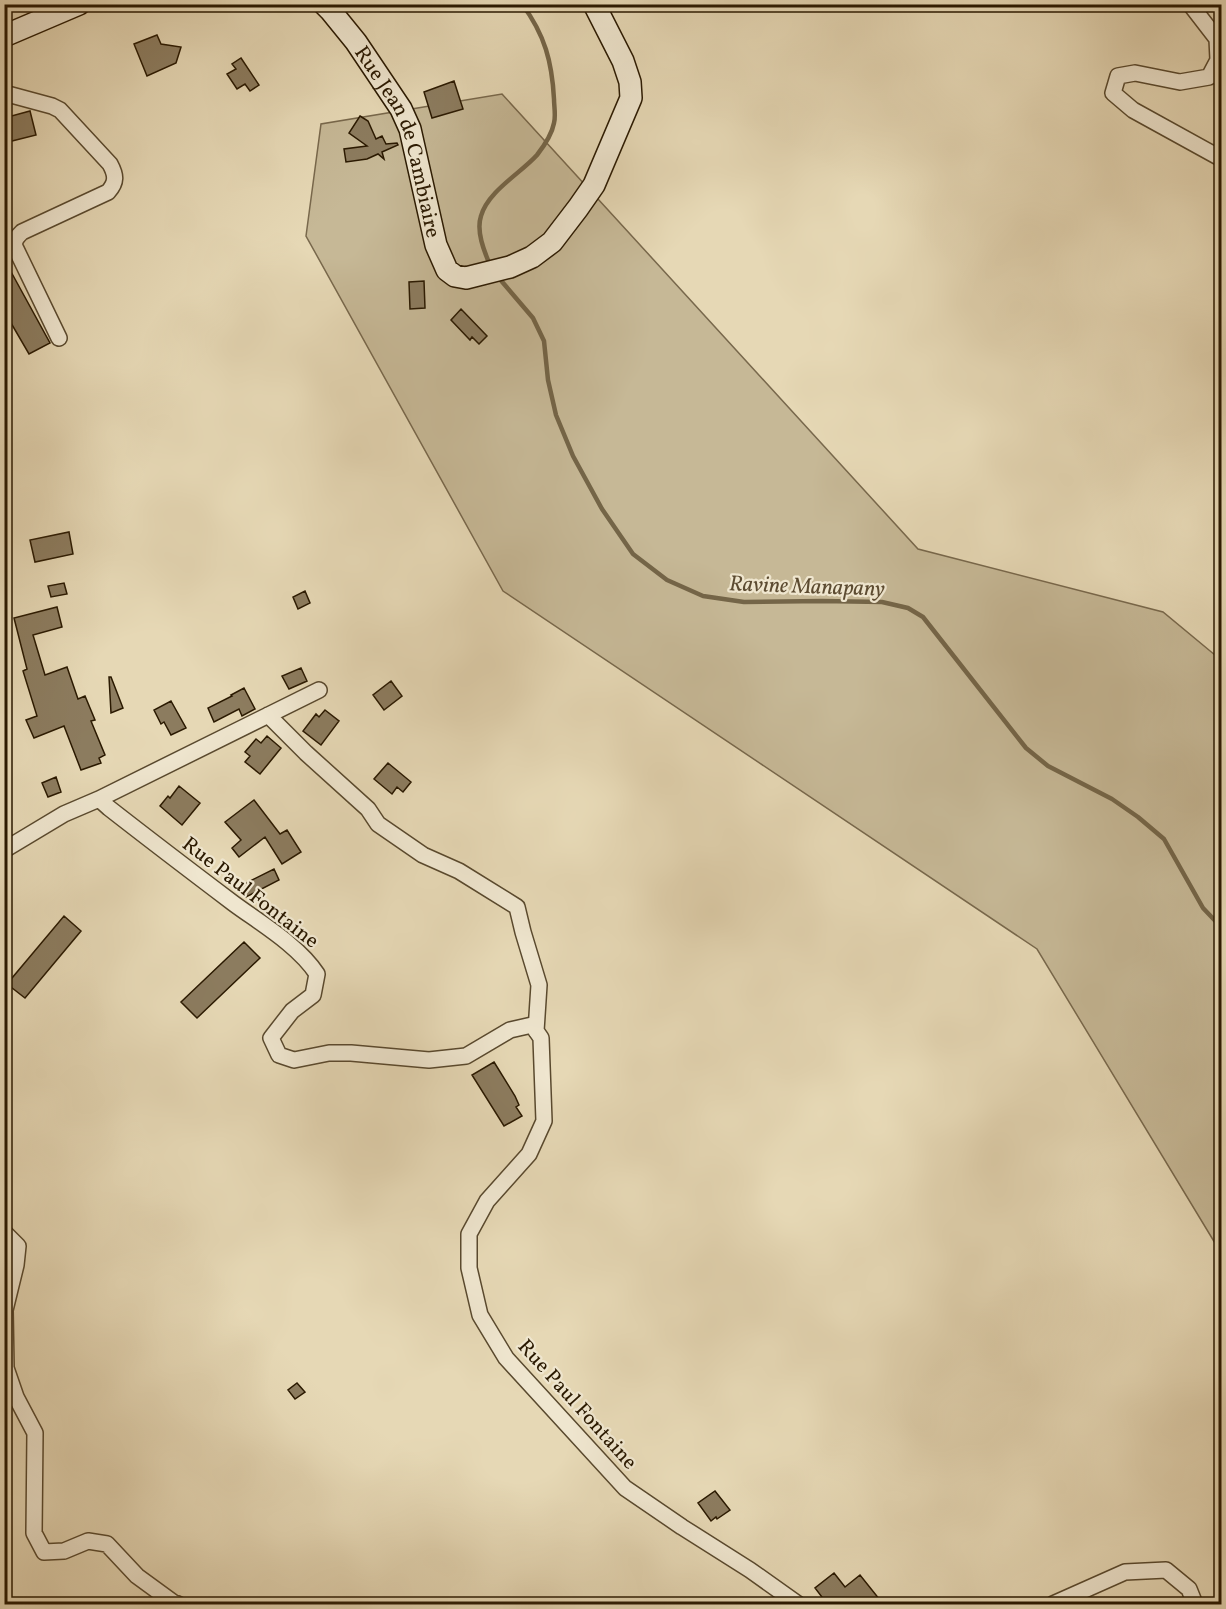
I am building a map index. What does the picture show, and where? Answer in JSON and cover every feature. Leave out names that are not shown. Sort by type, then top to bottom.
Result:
[{"type":"main road","points":[[4,36],[78,4]]},
{"type":"main road","name":"Rue Jean de Cambiaire","points":[[324,4],[356,42],[401,109],[410,129],[436,245],[447,270],[454,276],[466,278],[510,267],[532,256],[552,242],[594,185],[631,98],[630,82],[623,61],[594,4]]},
{"type":"street","points":[[1190,4],[1217,39],[1218,60],[1209,76],[1180,82],[1135,73],[1118,76],[1113,93],[1133,110],[1221,159]]},
{"type":"street","points":[[4,93],[52,105],[60,110],[110,164],[115,173],[116,180],[108,192],[22,232],[15,240],[14,245],[59,338]]},
{"type":"street","points":[[4,850],[64,814],[99,799],[319,690]]},
{"type":"street","points":[[268,715],[368,809],[378,824],[423,855],[459,871],[517,907],[539,985],[536,1031]]},
{"type":"street","name":"Rue Paul Fontaine","points":[[99,799],[286,942],[317,974],[313,995],[292,1011],[271,1038],[279,1055],[294,1060],[328,1053],[429,1060],[466,1056],[510,1030],[532,1025],[542,1038],[544,1120],[529,1154],[487,1201],[469,1234],[469,1268],[480,1315],[506,1358],[625,1488],[750,1570],[798,1605]]},
{"type":"street","points":[[4,1232],[18,1246],[16,1265],[5,1310],[6,1368],[16,1397],[35,1433],[34,1533],[44,1552],[64,1551],[88,1541],[107,1544],[137,1576],[178,1605]]},
{"type":"street","points":[[1053,1605],[1125,1572],[1166,1570],[1189,1589],[1195,1605]]},
{"type":"shaded area","points":[[502,94],[918,549],[1163,612],[1221,660],[1221,1253],[1037,949],[503,591],[306,236],[321,124]]},
{"type":"building","points":[[157,35],[161,44],[181,47],[176,63],[147,76],[134,44]]},
{"type":"building","points":[[241,58],[259,85],[250,91],[245,84],[237,89],[227,74],[236,69],[232,64]]},
{"type":"building","points":[[454,81],[463,109],[432,118],[424,92]]},
{"type":"building","points":[[30,111],[36,135],[4,143],[4,118]]},
{"type":"building","points":[[360,116],[368,121],[376,139],[382,136],[386,144],[397,143],[398,145],[382,152],[384,159],[378,154],[367,159],[346,162],[344,149],[367,146],[349,133]]},
{"type":"building","points":[[4,259],[50,343],[29,354],[4,311]]},
{"type":"building","points":[[424,281],[425,308],[410,309],[409,282]]},
{"type":"building","points":[[461,309],[487,336],[479,344],[472,337],[470,340],[451,320]]},
{"type":"building","points":[[69,532],[73,554],[35,562],[30,540]]},
{"type":"building","points":[[64,583],[67,594],[51,597],[48,586]]},
{"type":"building","points":[[305,591],[310,603],[298,609],[293,597]]},
{"type":"building","points":[[57,607],[62,627],[33,635],[45,675],[67,667],[78,699],[85,696],[95,720],[91,721],[105,755],[99,758],[101,763],[81,770],[64,726],[34,738],[26,720],[37,716],[23,671],[27,669],[14,618]]},
{"type":"building","points":[[301,668],[307,681],[289,689],[282,676]]},
{"type":"building","points":[[109,677],[111,677],[123,708],[111,713]]},
{"type":"building","points":[[391,681],[402,696],[384,710],[373,695]]},
{"type":"building","points":[[244,688],[255,709],[242,716],[239,709],[214,722],[208,708]]},
{"type":"building","points":[[171,701],[186,728],[171,735],[164,722],[161,724],[154,710]]},
{"type":"building","points":[[325,710],[339,721],[321,745],[303,731],[316,714],[319,717]]},
{"type":"building","points":[[267,736],[281,748],[260,774],[245,762],[250,756],[245,752],[256,739],[261,743]]},
{"type":"building","points":[[388,763],[411,782],[403,792],[397,787],[392,794],[374,779]]},
{"type":"building","points":[[56,777],[61,792],[48,797],[42,783]]},
{"type":"building","points":[[179,786],[200,803],[182,825],[160,806]]},
{"type":"building","points":[[254,800],[280,834],[287,830],[301,852],[282,864],[265,837],[239,857],[232,848],[241,840],[225,822]]},
{"type":"building","points":[[274,869],[279,880],[246,897],[240,893],[240,886]]},
{"type":"building","points":[[64,916],[81,931],[25,998],[7,984]]},
{"type":"building","points":[[244,942],[260,958],[197,1018],[181,1002]]},
{"type":"building","points":[[494,1062],[515,1096],[519,1105],[516,1107],[522,1116],[504,1126],[472,1075]]},
{"type":"building","points":[[297,1383],[305,1392],[295,1399],[288,1390]]},
{"type":"building","points":[[715,1491],[730,1510],[711,1521],[698,1503]]},
{"type":"building","points":[[834,1573],[845,1587],[860,1575],[884,1605],[828,1605],[815,1588]]},
{"type":"waterway","name":"Ravine Manapany","points":[[490,265],[479,228],[485,207],[490,198],[537,155],[550,136],[555,120],[553,86],[546,49],[530,15],[522,4]]},
{"type":"waterway","name":"Ravine Manapany","points":[[498,277],[533,318],[544,341],[548,380],[556,415],[573,456],[602,509],[633,554],[667,580],[703,596],[744,602],[882,602],[908,608],[923,617],[1026,748],[1048,766],[1112,799],[1164,839],[1203,908],[1222,928]]}]
